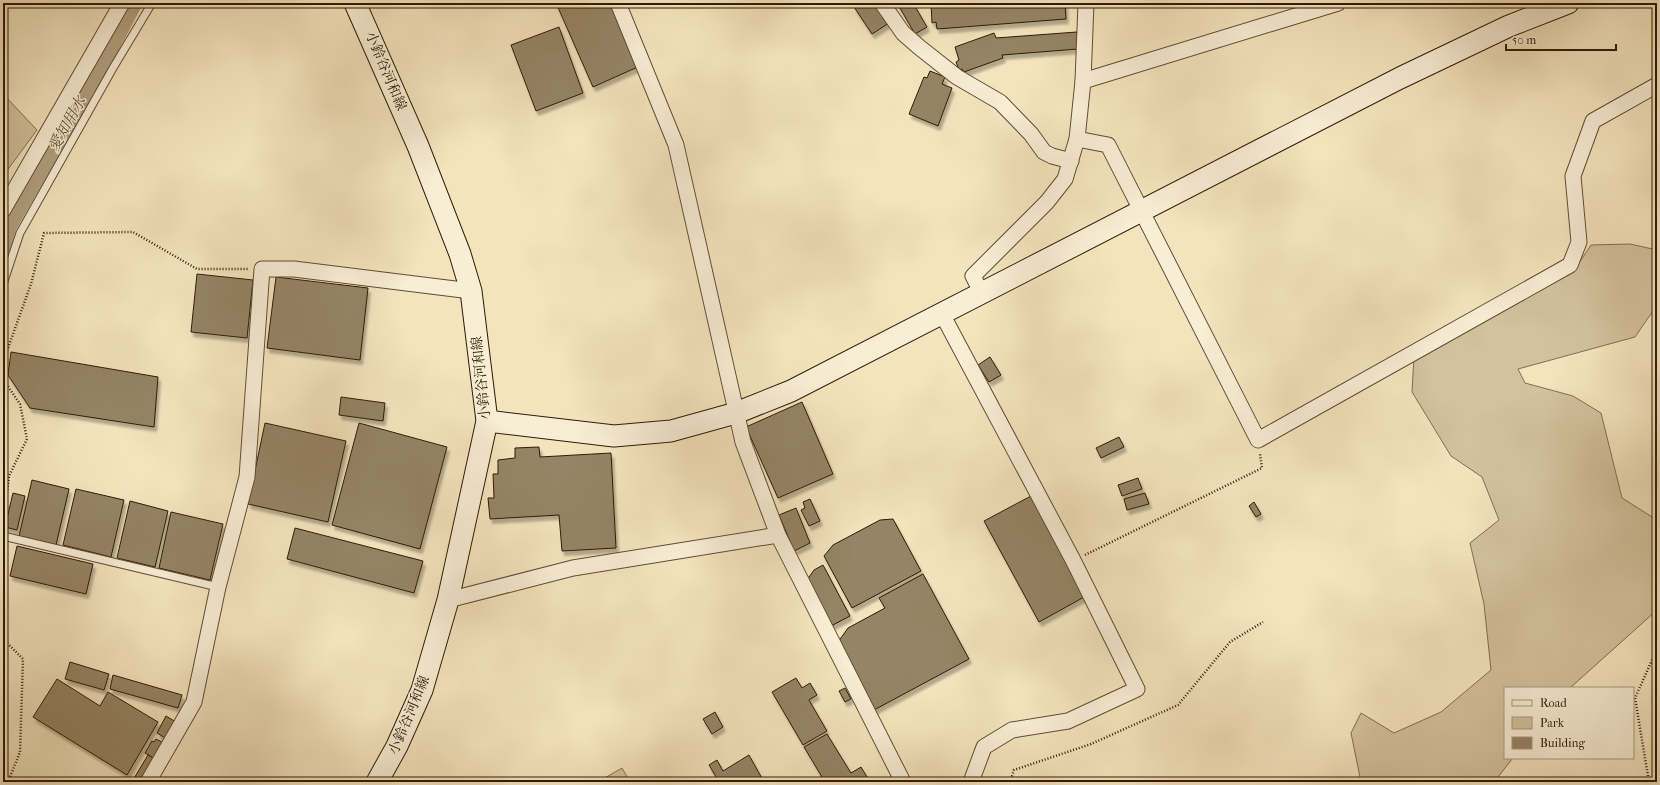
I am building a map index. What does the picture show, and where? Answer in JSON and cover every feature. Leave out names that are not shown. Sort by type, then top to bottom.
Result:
[{"type":"street","points":[[3,210],[122,3]]},
{"type":"street","name":"小鈴谷河和線","points":[[355,3],[418,146],[460,254],[471,291],[487,421],[448,600],[422,690],[396,746],[377,782]]},
{"type":"street","points":[[618,3],[676,145],[743,442],[778,535],[904,782]]},
{"type":"street","points":[[882,3],[903,33],[957,77],[1000,102],[1032,134],[1044,152],[1052,156],[1071,161]]},
{"type":"street","points":[[981,292],[973,276],[1047,202],[1066,179],[1077,139],[1083,81],[1086,3]]},
{"type":"street","points":[[1083,81],[1338,3]]},
{"type":"street","points":[[487,421],[614,436],[671,431],[736,413],[791,391],[941,312],[1400,78],[1509,26],[1568,3]]},
{"type":"street","points":[[1077,139],[1108,145],[1140,211],[1258,440],[1570,265],[1579,242],[1573,176],[1593,122],[1657,85]]},
{"type":"street","points":[[148,782],[194,702],[218,587],[247,477],[262,269],[294,269],[471,291]]},
{"type":"street","points":[[941,312],[1074,560],[1137,689],[1068,721],[1012,730],[984,747],[971,782]]},
{"type":"street","points":[[448,600],[573,568],[778,535]]},
{"type":"lane","points":[[3,284],[20,233],[113,68],[152,3]]},
{"type":"lane","points":[[3,536],[218,587]]},
{"type":"path","points":[[3,362],[31,284],[44,233],[133,232],[196,269],[262,269]]},
{"type":"path","points":[[3,379],[20,404],[27,439],[9,476],[3,524]]},
{"type":"path","points":[[1074,560],[1262,468],[1258,440]]},
{"type":"path","points":[[3,561],[5,592],[3,603]]},
{"type":"path","points":[[1010,782],[1014,770],[1091,744],[1178,705],[1230,642],[1263,622]]},
{"type":"path","points":[[3,639],[23,659],[20,752],[8,782]]},
{"type":"path","points":[[1649,782],[1635,698],[1657,649]]},
{"type":"green space","points":[[3,94],[37,130],[3,176]]},
{"type":"green space","points":[[1630,244],[1657,250],[1657,305],[1635,337],[1518,369],[1525,383],[1573,396],[1601,413],[1622,498],[1657,520],[1657,610],[1571,687],[1504,687],[1504,759],[1512,759],[1494,782],[1361,782],[1351,733],[1361,713],[1394,733],[1441,712],[1491,670],[1484,604],[1470,543],[1499,520],[1482,477],[1451,456],[1412,392],[1414,356],[1575,269],[1591,245]]},
{"type":"green space","points":[[622,768],[630,782],[598,782]]},
{"type":"building","points":[[556,3],[613,3],[640,66],[593,87]]},
{"type":"building","points":[[860,3],[876,3],[889,23],[872,34],[854,7]]},
{"type":"building","points":[[897,3],[913,3],[927,27],[915,34]]},
{"type":"building","points":[[931,3],[1065,3],[1066,19],[937,29],[936,22],[932,23]]},
{"type":"building","points":[[559,27],[583,93],[536,111],[511,45]]},
{"type":"building","points":[[1077,32],[1078,49],[1002,55],[1003,58],[964,72],[962,69],[959,70],[956,62],[959,60],[955,47],[994,33],[996,38]]},
{"type":"building","points":[[930,71],[945,77],[942,84],[952,88],[938,126],[909,114],[924,77],[927,78]]},
{"type":"building","points":[[197,274],[253,280],[247,338],[191,332]]},
{"type":"building","points":[[276,277],[368,288],[360,360],[267,348]]},
{"type":"building","points":[[11,352],[158,377],[154,427],[30,408],[8,375]]},
{"type":"building","points":[[990,357],[1001,375],[989,382],[978,365]]},
{"type":"building","points":[[341,397],[385,403],[383,421],[339,415]]},
{"type":"building","points":[[802,402],[833,474],[778,498],[746,427]]},
{"type":"building","points":[[265,423],[346,441],[328,522],[248,504]]},
{"type":"building","points":[[359,423],[447,447],[420,549],[332,525]]},
{"type":"building","points":[[1119,437],[1124,447],[1101,458],[1096,448]]},
{"type":"building","points":[[539,447],[540,457],[611,453],[616,548],[562,551],[559,515],[490,519],[488,498],[494,498],[493,474],[498,474],[498,460],[515,458],[515,448]]},
{"type":"building","points":[[1138,478],[1142,489],[1122,496],[1118,485]]},
{"type":"building","points":[[32,480],[69,489],[56,545],[19,536]]},
{"type":"building","points":[[76,489],[124,500],[111,557],[63,545]]},
{"type":"building","points":[[13,493],[25,496],[17,530],[5,527]]},
{"type":"building","points":[[1145,493],[1149,504],[1127,510],[1124,499]]},
{"type":"building","points":[[1031,496],[1086,596],[1039,622],[984,521]]},
{"type":"building","points":[[810,499],[820,521],[809,526],[801,510],[805,508],[803,502]]},
{"type":"building","points":[[130,501],[168,511],[155,567],[117,558]]},
{"type":"building","points":[[1254,502],[1261,514],[1256,517],[1249,506]]},
{"type":"building","points":[[796,508],[810,543],[794,551],[779,515]]},
{"type":"building","points":[[171,512],[223,524],[210,580],[159,568]]},
{"type":"building","points":[[893,519],[921,571],[852,608],[824,556],[833,545],[880,520]]},
{"type":"building","points":[[295,528],[423,561],[414,593],[287,559]]},
{"type":"building","points":[[17,546],[93,564],[86,594],[10,576]]},
{"type":"building","points":[[823,565],[850,616],[831,626],[807,580],[814,570]]},
{"type":"building","points":[[923,574],[969,659],[874,710],[838,642],[848,628],[885,608],[879,598]]},
{"type":"building","points":[[70,662],[109,674],[104,690],[65,679]]},
{"type":"building","points":[[113,675],[182,695],[178,708],[110,689]]},
{"type":"building","points":[[796,678],[802,688],[810,683],[817,695],[809,700],[827,731],[803,745],[772,692]]},
{"type":"building","points":[[57,679],[100,706],[108,692],[158,722],[127,775],[33,717]]},
{"type":"building","points":[[845,688],[851,699],[845,702],[839,691]]},
{"type":"building","points":[[715,712],[723,727],[712,734],[703,719]]},
{"type":"building","points":[[166,716],[176,722],[167,739],[157,733]]},
{"type":"building","points":[[827,734],[851,773],[861,767],[870,782],[825,782],[804,747]]},
{"type":"building","points":[[156,739],[162,742],[153,758],[145,753],[152,741],[154,742]]},
{"type":"building","points":[[148,755],[153,758],[140,782],[136,782],[133,780]]},
{"type":"building","points":[[749,755],[764,782],[719,782],[709,765],[717,760],[723,771]]},
{"type":"waterway","name":"愛知用水","points":[[3,247],[9,227],[101,68],[135,3]]}]
